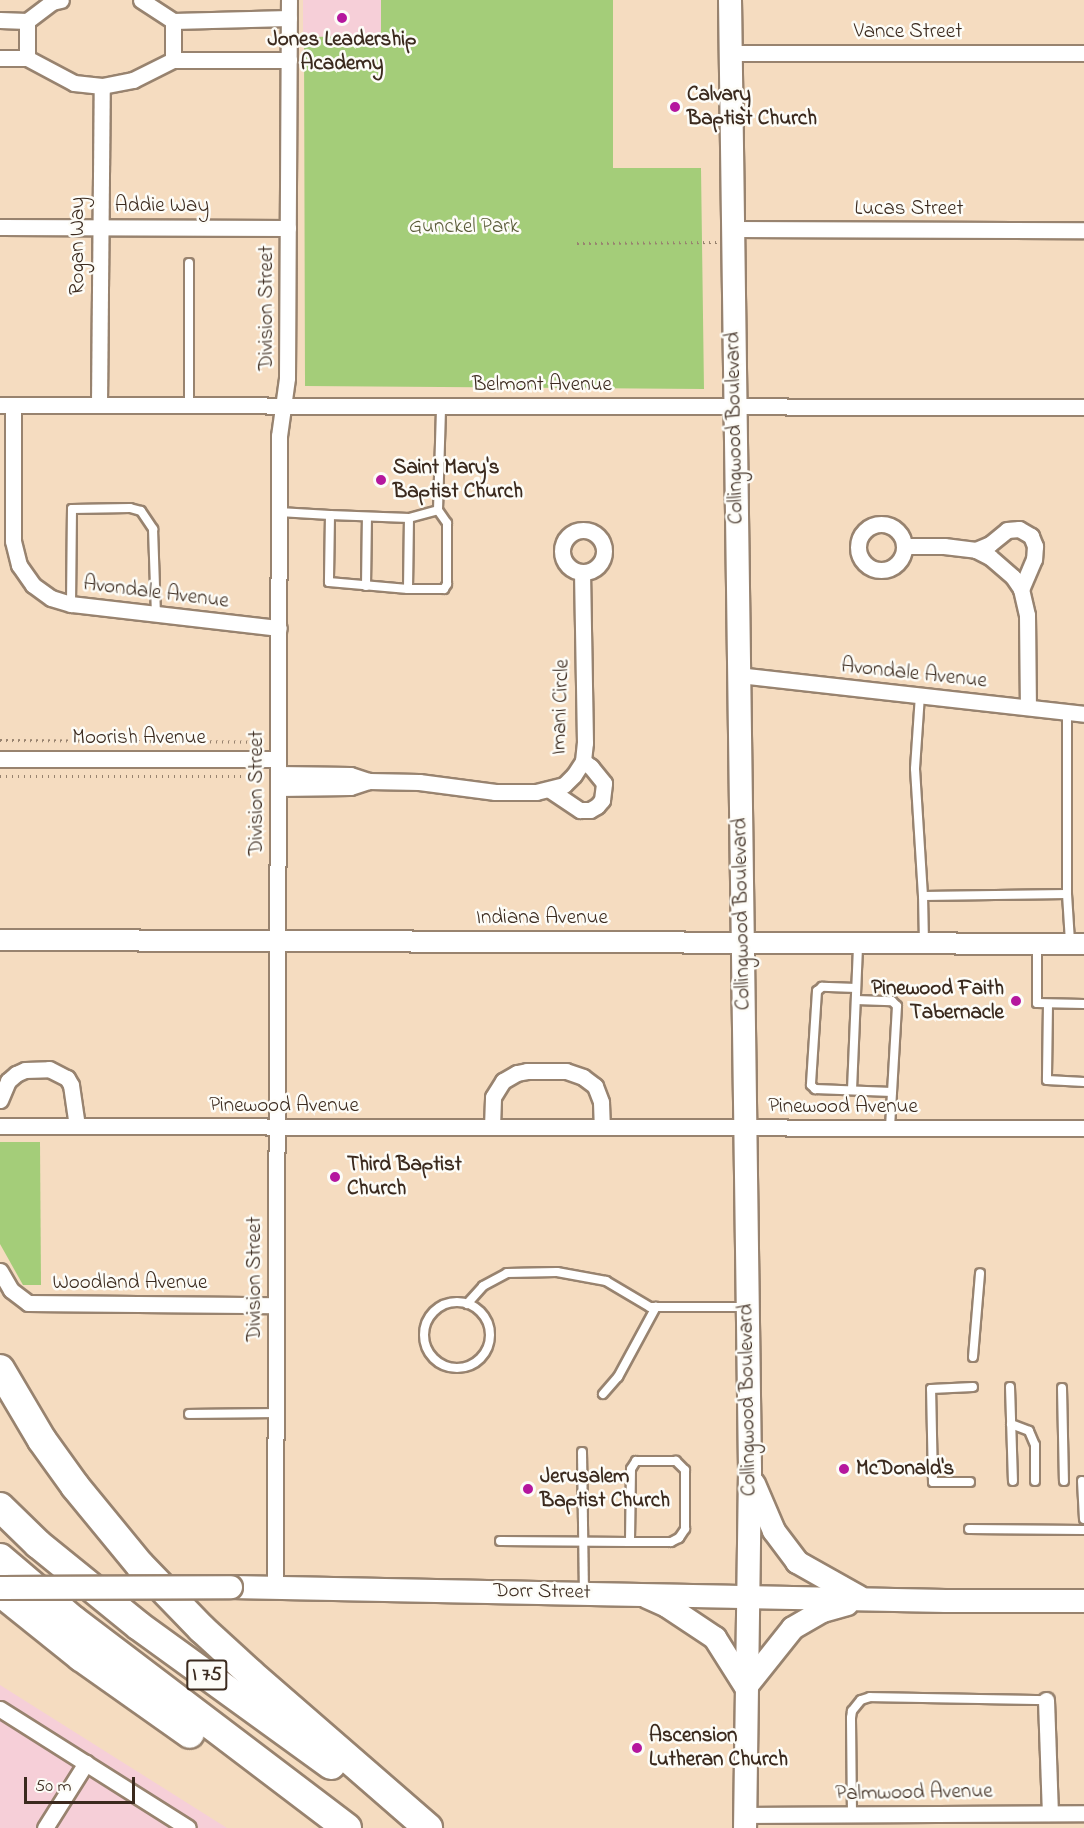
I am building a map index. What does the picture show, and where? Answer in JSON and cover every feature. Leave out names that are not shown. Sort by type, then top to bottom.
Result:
[{"type":"highway","points":[[0,1369],[42,1440],[68,1477],[140,1565],[202,1629],[250,1673],[427,1828]]},
{"type":"highway","name":"I 75","points":[[0,1507],[38,1544],[139,1626],[325,1761],[427,1828]]},
{"type":"highway","name":"I 75","points":[[0,1558],[90,1634],[347,1828]]},
{"type":"highway","points":[[0,1590],[81,1657],[200,1741],[336,1828]]},
{"type":"main road","name":"Collingwood Boulevard","points":[[730,0],[750,1472],[745,1822]]},
{"type":"main road","points":[[750,1472],[766,1516],[782,1546],[797,1562],[863,1600]]},
{"type":"main road","name":"Dorr Street","points":[[0,1590],[275,1587],[584,1592],[863,1600],[1084,1601]]},
{"type":"main road","points":[[640,1594],[667,1605],[715,1638],[746,1687],[793,1628],[823,1611],[863,1600]]},
{"type":"street","points":[[0,20],[27,21],[52,2],[61,0]]},
{"type":"street","points":[[141,0],[173,21],[289,18]]},
{"type":"street","name":"Division Street","points":[[275,1587],[279,436],[287,378],[289,0]]},
{"type":"street","points":[[27,21],[27,58]]},
{"type":"street","points":[[173,21],[173,60]]},
{"type":"street","name":"Vance Street","points":[[731,53],[1084,53]]},
{"type":"street","points":[[0,58],[27,58],[74,83],[102,86],[133,80],[173,60],[289,60]]},
{"type":"street","name":"Rogan Way","points":[[99,405],[102,86]]},
{"type":"street","name":"Addie Way","points":[[0,227],[288,228]]},
{"type":"street","name":"Lucas Street","points":[[733,236],[1084,230]]},
{"type":"street","name":"Belmont Avenue","points":[[7,405],[1084,407]]},
{"type":"street","name":"Avondale Avenue","points":[[7,405],[13,541],[19,565],[33,585],[51,598],[70,604],[279,628]]},
{"type":"street","points":[[976,550],[990,544],[1007,530],[1019,529],[1031,536],[1035,546],[1034,559],[1021,589]]},
{"type":"street","points":[[904,546],[944,546],[976,550],[1003,567],[1021,589],[1028,629],[1028,707]]},
{"type":"street","name":"Imani Circle","points":[[278,774],[350,787],[369,781],[419,782],[495,792],[550,790],[564,785],[574,776],[583,761],[585,743],[582,572]]},
{"type":"street","name":"Avondale Avenue","points":[[738,675],[1084,714]]},
{"type":"street","name":"Moorish Avenue","points":[[0,759],[278,774]]},
{"type":"street","points":[[550,790],[580,810],[590,810],[597,806],[602,800],[604,783],[591,766],[583,761]]},
{"type":"street","name":"Indiana Avenue","points":[[0,940],[1077,944]]},
{"type":"street","points":[[0,1100],[8,1081],[16,1074],[25,1070],[49,1069],[67,1078],[77,1125]]},
{"type":"street","points":[[492,1127],[493,1097],[503,1081],[527,1071],[566,1071],[583,1077],[595,1086],[601,1102],[602,1128]]},
{"type":"street","name":"Pinewood Avenue","points":[[0,1126],[1084,1128]]},
{"type":"street","name":"Woodland Avenue","points":[[0,1271],[11,1290],[28,1303],[275,1305]]},
{"type":"street","points":[[1046,1700],[1050,1813]]},
{"type":"street","points":[[0,1709],[188,1828]]},
{"type":"street","points":[[45,1828],[86,1763]]},
{"type":"street","name":"Palmwood Avenue","points":[[745,1822],[852,1815],[1084,1812]]},
{"type":"lane","points":[[189,263],[189,406]]},
{"type":"lane","points":[[330,515],[329,582],[438,591],[444,589],[447,584],[447,523],[438,510],[441,406]]},
{"type":"lane","points":[[70,604],[72,509],[130,508],[141,511],[153,529],[156,614]]},
{"type":"lane","points":[[279,512],[409,518],[438,510]]},
{"type":"lane","points":[[366,586],[367,517]]},
{"type":"lane","points":[[408,589],[409,518]]},
{"type":"lane","points":[[920,695],[915,769],[924,943]]},
{"type":"lane","points":[[1067,712],[1067,894],[1077,944]]},
{"type":"lane","points":[[923,896],[1067,894]]},
{"type":"lane","points":[[852,1090],[858,943]]},
{"type":"lane","points":[[1037,944],[1036,1001],[1039,1004],[1084,1004]]},
{"type":"lane","points":[[856,988],[822,987],[817,991],[811,1084],[815,1089],[892,1092]]},
{"type":"lane","points":[[856,1000],[896,1002],[890,1128]]},
{"type":"lane","points":[[1048,1004],[1047,1080],[1084,1082]]},
{"type":"lane","points":[[467,1304],[484,1316],[490,1336],[488,1346],[476,1363],[456,1369],[445,1367],[428,1352],[423,1330],[427,1319],[434,1310],[444,1304],[467,1304],[483,1286],[507,1273],[557,1272],[606,1281],[650,1307],[747,1307]]},
{"type":"lane","points":[[974,1357],[980,1273]]},
{"type":"lane","points":[[603,1394],[618,1377],[656,1307]]},
{"type":"lane","points":[[970,1482],[933,1482],[931,1389],[973,1387]]},
{"type":"lane","points":[[1010,1387],[1013,1481]]},
{"type":"lane","points":[[1062,1388],[1064,1480]]},
{"type":"lane","points":[[189,1414],[275,1413]]},
{"type":"lane","points":[[1011,1424],[1029,1431],[1035,1445],[1035,1481]]},
{"type":"lane","points":[[582,1452],[584,1592]]},
{"type":"lane","points":[[500,1541],[582,1542],[630,1542],[671,1542],[679,1538],[685,1529],[685,1470],[676,1461],[636,1461],[631,1469],[630,1542]]},
{"type":"lane","points":[[1082,1480],[1084,1519]]},
{"type":"lane","points":[[969,1529],[1084,1530]]},
{"type":"lane","points":[[852,1815],[851,1718],[852,1710],[861,1700],[870,1697],[1046,1700]]},
{"type":"path","points":[[578,243],[733,236]]},
{"type":"shaded area","name":"Jones Leadership Academy","points":[[303,0],[381,0],[381,37],[303,37]]},
{"type":"shaded area","points":[[0,1685],[227,1828],[0,1828]]},
{"type":"green space","name":"Gunckel Park","points":[[381,0],[613,0],[613,168],[701,168],[704,389],[305,386],[304,37],[381,36]]},
{"type":"green space","points":[[0,1142],[40,1142],[41,1285],[23,1285],[0,1244]]},
{"type":"place","name":"Jones Leadership Academy","points":[[342,18]]},
{"type":"place","name":"Calvary Baptist Church","points":[[675,107]]},
{"type":"place","name":"Saint Mary's Baptist Church","points":[[381,480]]},
{"type":"place","name":"Pinewood Faith Tabernacle","points":[[1016,1001]]},
{"type":"place","name":"Third Baptist Church","points":[[335,1177]]},
{"type":"place","name":"McDonald's","points":[[844,1469]]},
{"type":"place","name":"Jerusalem Baptist Church","points":[[528,1489]]},
{"type":"place","name":"Ascension Lutheran Church","points":[[637,1748]]}]
